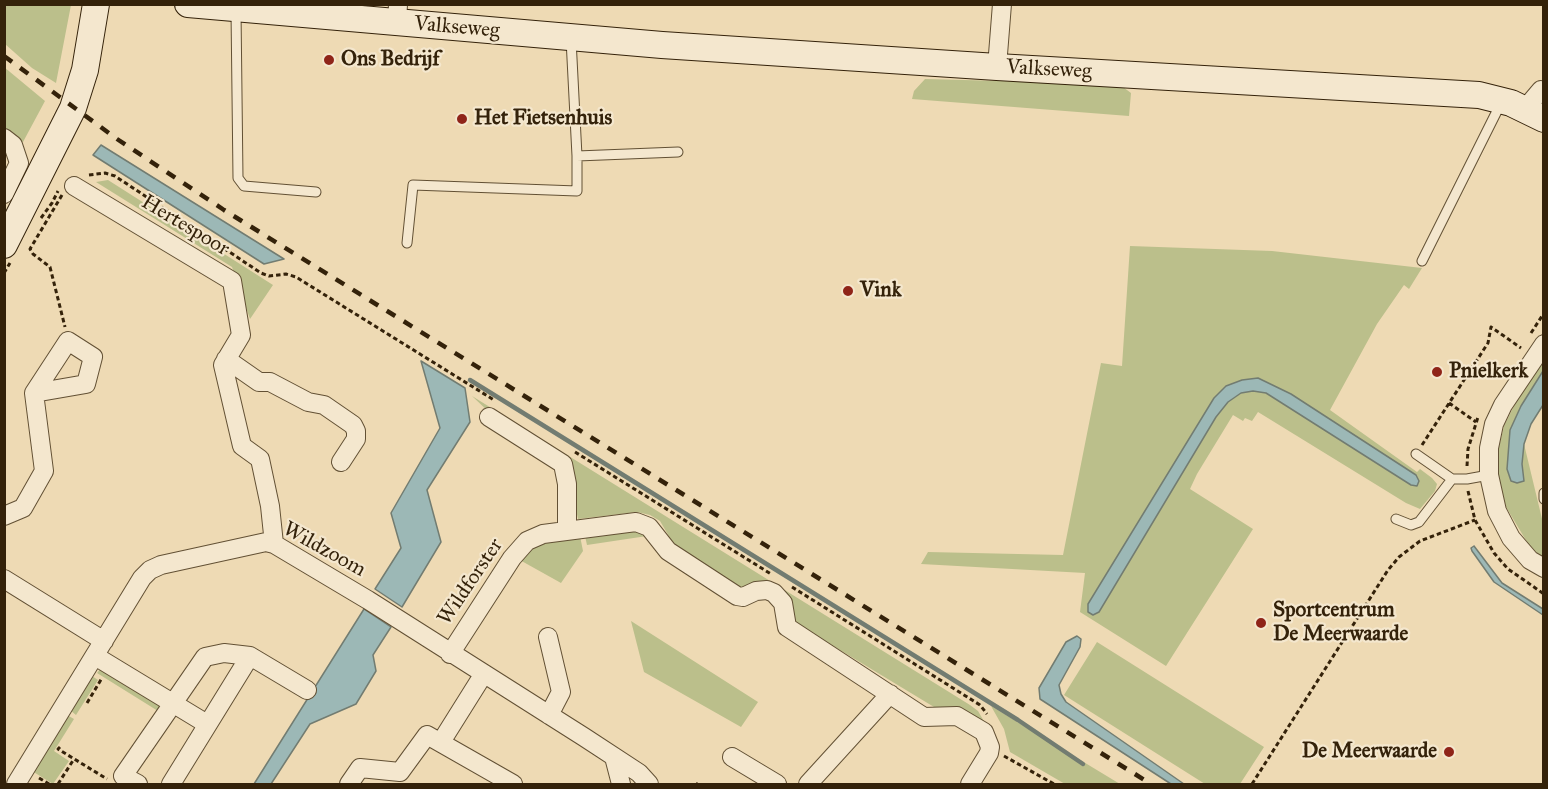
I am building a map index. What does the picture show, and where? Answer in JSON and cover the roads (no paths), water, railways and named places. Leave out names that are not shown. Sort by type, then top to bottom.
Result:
[{"type":"street","points":[[4,245],[73,108],[85,70],[96,4]]},
{"type":"street","name":"Valkseweg","points":[[189,4],[236,9],[397,14],[571,37],[997,67],[1479,95],[1523,110]]},
{"type":"street","points":[[997,67],[1002,4]]},
{"type":"street","points":[[1523,110],[1541,90],[1544,91]]},
{"type":"street","points":[[4,138],[13,145],[19,163],[4,194]]},
{"type":"street","name":"Hertespoor","points":[[69,188],[232,281],[241,334],[226,359]]},
{"type":"street","points":[[4,516],[23,508],[44,471],[34,393],[68,340],[93,357],[86,384],[34,393]]},
{"type":"street","points":[[1544,344],[1503,405],[1494,424],[1489,448],[1489,476],[1497,511],[1512,538],[1530,560],[1544,568]]},
{"type":"street","points":[[274,544],[270,506],[260,459],[242,446],[223,365],[226,359],[259,382],[270,382],[308,402],[324,405],[352,425],[356,431],[356,439],[342,462]]},
{"type":"street","points":[[489,417],[563,464],[567,484],[567,530]]},
{"type":"street","name":"Wildforster","points":[[450,654],[521,546],[536,537],[567,530],[636,522],[649,527],[668,551],[737,596],[743,597],[756,591],[774,592],[783,603],[787,627],[924,717],[957,716],[984,732],[990,753],[970,784]]},
{"type":"street","name":"Wildzoom","points":[[16,784],[142,578],[150,570],[161,565],[266,542],[274,544],[400,620],[639,773],[649,784]]},
{"type":"street","points":[[4,579],[174,704],[207,724]]},
{"type":"street","points":[[548,637],[561,692],[549,715]]},
{"type":"street","points":[[138,784],[123,776],[205,657],[224,653],[250,656],[307,690]]},
{"type":"street","points":[[171,784],[250,656]]},
{"type":"street","points":[[441,742],[483,675]]},
{"type":"street","points":[[808,784],[890,694]]},
{"type":"street","points":[[349,784],[360,768],[400,772],[427,735],[513,784]]},
{"type":"street","points":[[614,757],[621,784]]},
{"type":"street","points":[[732,758],[777,784]]},
{"type":"lane","points":[[236,9],[238,178],[244,186],[316,192]]},
{"type":"lane","points":[[407,243],[413,185],[577,190],[571,37]]},
{"type":"lane","points":[[1422,261],[1523,110]]},
{"type":"lane","points":[[577,156],[678,152]]},
{"type":"lane","points":[[1416,454],[1452,479],[1489,476]]},
{"type":"lane","points":[[1396,519],[1411,525],[1419,522],[1452,479]]},
{"type":"lane","points":[[1544,494],[1544,499]]},
{"type":"water","points":[[101,145],[284,259],[264,264],[93,155]]},
{"type":"water","points":[[421,361],[465,388],[470,422],[427,490],[441,542],[402,607],[375,589],[401,548],[391,513],[440,428]]},
{"type":"water","points":[[1543,371],[1543,405],[1531,424],[1524,444],[1522,464],[1524,481],[1517,483],[1511,481],[1507,469],[1510,430],[1521,406]]},
{"type":"water","points":[[1258,378],[1291,394],[1416,475],[1419,481],[1417,486],[1411,485],[1266,393],[1253,391],[1241,393],[1228,402],[1216,417],[1099,612],[1093,615],[1088,612],[1088,604],[1214,398],[1226,386],[1242,380]]},
{"type":"water","points":[[1474,546],[1502,583],[1543,609],[1543,615],[1494,582],[1472,551],[1471,548]]},
{"type":"water","points":[[364,609],[391,627],[373,655],[376,671],[356,704],[310,724],[271,784],[254,784]]},
{"type":"water","points":[[1077,636],[1081,639],[1080,647],[1059,685],[1066,702],[1184,784],[1171,784],[1040,699],[1039,688],[1066,642]]},
{"type":"waterway","points":[[470,380],[1018,720],[1083,764]]},
{"type":"railway","points":[[4,56],[117,139],[224,210],[1151,784]]},
{"type":"place","name":"Ons Bedrijf","points":[[329,60]]},
{"type":"place","name":"Het Fietsenhuis","points":[[462,119]]},
{"type":"place","name":"Vink","points":[[848,291]]},
{"type":"place","name":"Pnielkerk","points":[[1437,372]]},
{"type":"place","name":"Sportcentrum De Meerwaarde","points":[[1261,623]]},
{"type":"place","name":"De Meerwaarde","points":[[1449,752]]}]
